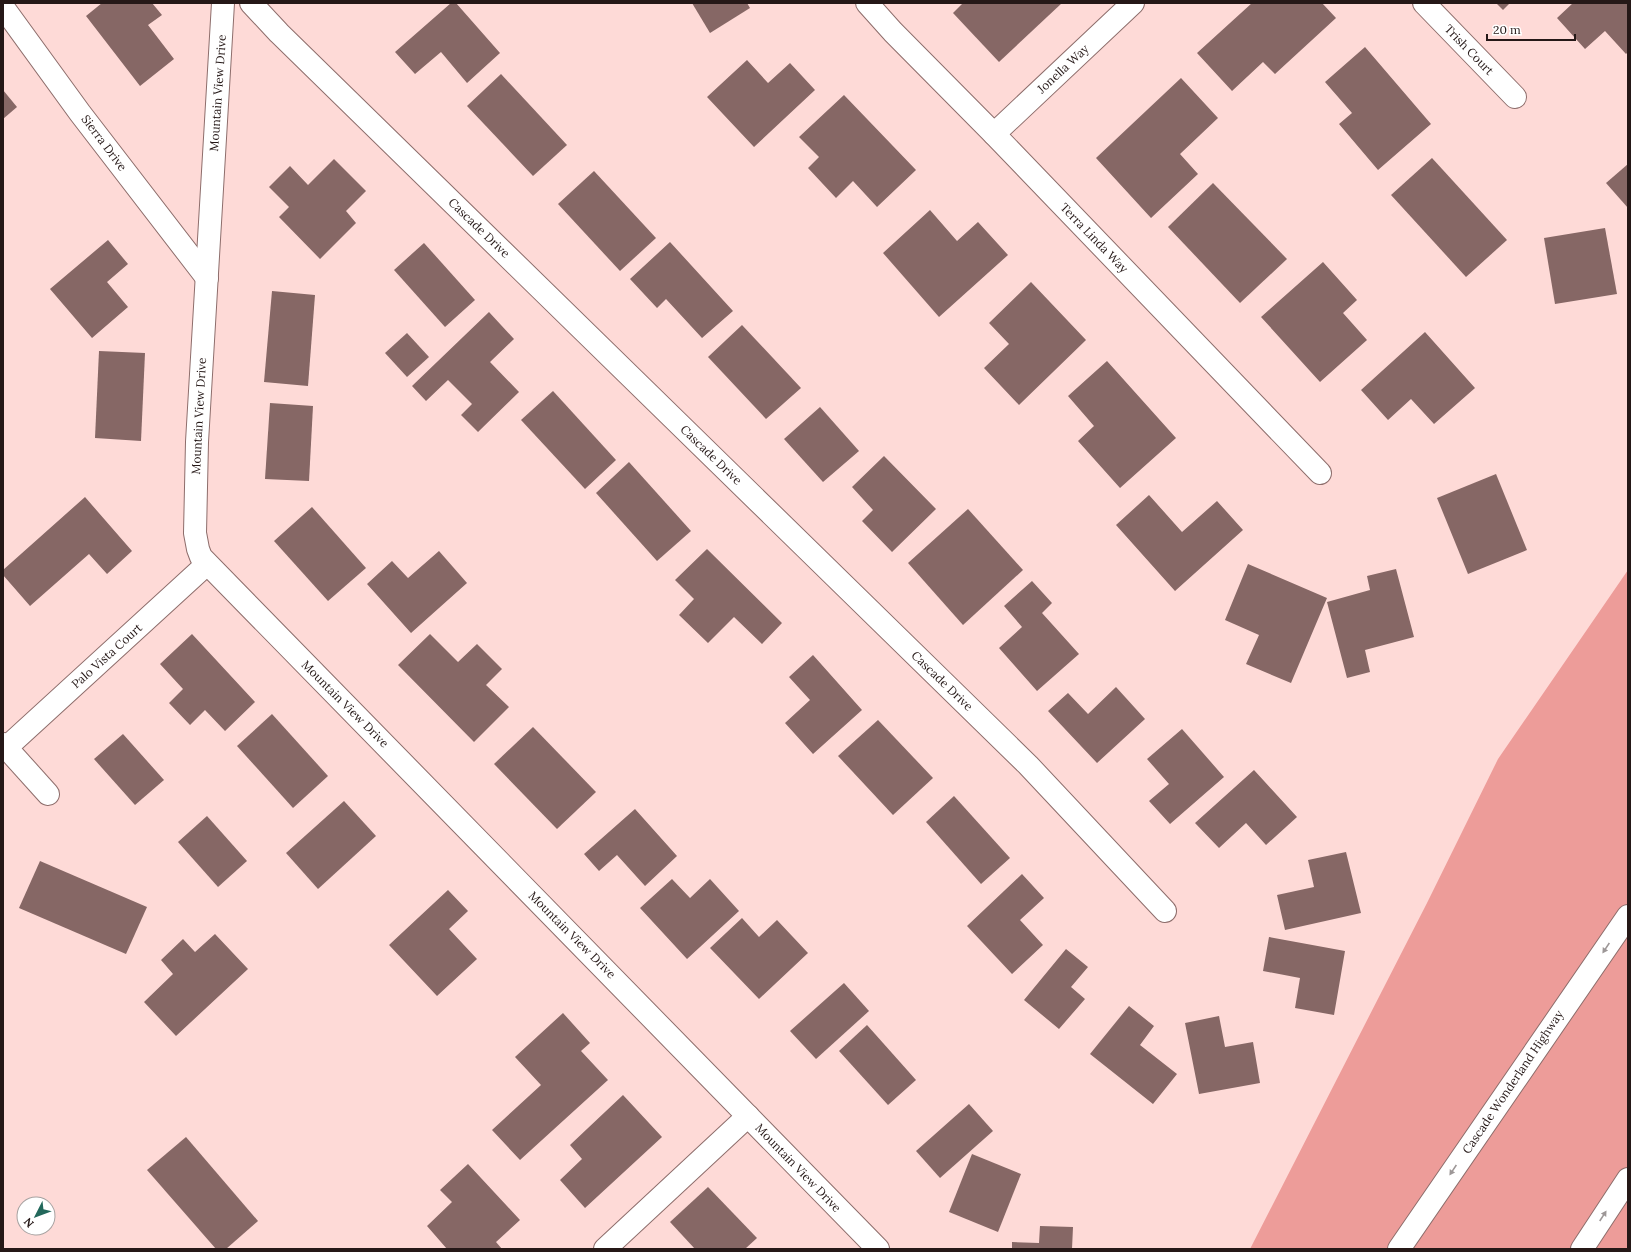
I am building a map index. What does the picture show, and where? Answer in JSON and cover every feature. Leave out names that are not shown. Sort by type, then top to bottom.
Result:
[{"type":"main road","name":"Mountain View Drive","points":[[224,3],[197,442],[195,533],[201,557],[878,1249]]},
{"type":"main road","name":"Cascade Drive","points":[[251,3],[279,33],[1028,765],[1165,912]]},
{"type":"main road","name":"Terra Linda Way","points":[[867,3],[893,32],[994,134],[1320,473]]},
{"type":"main road","name":"Jonella Way","points":[[994,134],[1133,3]]},
{"type":"main road","name":"Trish Court","points":[[1424,3],[1515,97]]},
{"type":"main road","name":"Sierra Drive","points":[[3,7],[85,119],[207,278]]},
{"type":"main road","name":"Palo Vista Court","points":[[48,794],[5,746],[208,564]]},
{"type":"main road","name":"Cascade Wonderland Highway","points":[[1399,1249],[1628,916]]},
{"type":"main road","points":[[605,1249],[748,1116]]},
{"type":"main road","points":[[1582,1249],[1628,1179]]},
{"type":"shaded area","points":[[1628,570],[1628,1249],[1250,1249],[1427,903],[1498,759]]},
{"type":"building","points":[[102,3],[152,3],[162,15],[148,25],[174,59],[140,86],[86,16]]},
{"type":"building","points":[[451,3],[456,3],[500,53],[467,83],[441,52],[415,74],[395,52]]},
{"type":"building","points":[[692,3],[747,3],[750,8],[710,33]]},
{"type":"building","points":[[963,3],[1062,3],[999,62],[953,13]]},
{"type":"building","points":[[1252,3],[1322,3],[1336,18],[1275,74],[1263,62],[1232,91],[1197,53]]},
{"type":"building","points":[[1496,3],[1510,3],[1503,10]]},
{"type":"building","points":[[1573,3],[1628,3],[1628,52],[1626,54],[1605,31],[1585,49],[1557,18]]},
{"type":"building","points":[[1365,47],[1431,124],[1378,170],[1339,124],[1352,113],[1325,82]]},
{"type":"building","points":[[747,60],[768,83],[790,63],[815,90],[754,147],[707,97]]},
{"type":"building","points":[[501,74],[567,145],[533,176],[467,106]]},
{"type":"building","points":[[1181,78],[1218,118],[1180,154],[1198,174],[1151,218],[1096,158]]},
{"type":"building","points":[[3,90],[17,107],[3,119]]},
{"type":"building","points":[[844,95],[916,170],[877,207],[853,181],[836,198],[808,168],[819,157],[799,137]]},
{"type":"building","points":[[1432,158],[1507,240],[1466,277],[1391,195]]},
{"type":"building","points":[[334,159],[366,191],[346,211],[356,223],[320,259],[279,217],[289,207],[269,187],[290,166],[308,185]]},
{"type":"building","points":[[1628,164],[1628,208],[1606,183]]},
{"type":"building","points":[[594,171],[656,238],[620,271],[558,204]]},
{"type":"building","points":[[1213,183],[1287,259],[1240,303],[1168,227]]},
{"type":"building","points":[[930,210],[957,241],[978,222],[1008,255],[939,317],[883,253]]},
{"type":"building","points":[[1605,228],[1617,294],[1555,304],[1544,238]]},
{"type":"building","points":[[108,240],[128,264],[107,282],[128,307],[92,338],[50,289]]},
{"type":"building","points":[[670,242],[733,311],[702,338],[666,299],[657,308],[630,279]]},
{"type":"building","points":[[424,243],[475,300],[445,327],[394,270]]},
{"type":"building","points":[[1323,262],[1357,300],[1343,313],[1367,340],[1320,382],[1261,317]]},
{"type":"building","points":[[1031,282],[1086,340],[1019,405],[984,368],[1009,344],[989,323]]},
{"type":"building","points":[[272,291],[315,295],[308,386],[264,382]]},
{"type":"building","points":[[489,312],[514,339],[490,362],[519,392],[478,432],[461,415],[472,404],[448,380],[426,401],[412,386]]},
{"type":"building","points":[[742,325],[801,388],[766,419],[708,357]]},
{"type":"building","points":[[1425,332],[1475,388],[1434,424],[1411,399],[1388,420],[1361,390]]},
{"type":"building","points":[[407,333],[429,357],[407,377],[385,353]]},
{"type":"building","points":[[99,351],[145,353],[141,441],[95,438]]},
{"type":"building","points":[[1107,361],[1176,438],[1120,488],[1078,441],[1094,426],[1068,396]]},
{"type":"building","points":[[553,391],[616,460],[585,489],[521,420]]},
{"type":"building","points":[[270,403],[313,406],[309,481],[265,479]]},
{"type":"building","points":[[820,407],[859,451],[823,482],[784,439]]},
{"type":"building","points":[[884,456],[936,509],[892,552],[862,521],[873,510],[852,487]]},
{"type":"building","points":[[629,462],[691,531],[657,561],[596,493]]},
{"type":"building","points":[[1496,474],[1527,550],[1468,574],[1437,498]]},
{"type":"building","points":[[1149,495],[1182,532],[1217,501],[1243,530],[1175,591],[1116,525]]},
{"type":"building","points":[[85,497],[132,551],[107,574],[89,554],[30,606],[3,575],[3,570]]},
{"type":"building","points":[[312,507],[366,568],[328,601],[274,541]]},
{"type":"building","points":[[968,509],[1023,570],[963,625],[908,563]]},
{"type":"building","points":[[707,549],[782,623],[762,644],[734,617],[708,643],[679,615],[694,599],[675,580]]},
{"type":"building","points":[[439,551],[467,583],[411,633],[367,584],[392,561],[408,578]]},
{"type":"building","points":[[1248,564],[1327,598],[1291,683],[1246,664],[1259,635],[1225,620]]},
{"type":"building","points":[[1396,569],[1414,637],[1365,650],[1370,672],[1347,678],[1327,602],[1370,590],[1367,576]]},
{"type":"building","points":[[1032,581],[1052,603],[1042,613],[1079,654],[1037,691],[999,648],[1022,627],[1004,606]]},
{"type":"building","points":[[192,634],[255,702],[225,731],[205,710],[190,725],[169,703],[183,689],[160,664]]},
{"type":"building","points":[[430,634],[458,662],[477,644],[502,669],[486,685],[509,707],[474,742],[398,665]]},
{"type":"building","points":[[813,655],[862,710],[813,754],[785,723],[810,700],[789,677]]},
{"type":"building","points":[[1116,687],[1145,719],[1097,763],[1048,711],[1068,693],[1088,714]]},
{"type":"building","points":[[272,714],[328,776],[293,808],[237,746]]},
{"type":"building","points":[[878,720],[933,778],[893,815],[838,756]]},
{"type":"building","points":[[533,727],[596,792],[557,829],[494,764]]},
{"type":"building","points":[[1182,729],[1224,777],[1170,824],[1149,801],[1169,784],[1147,759]]},
{"type":"building","points":[[123,734],[164,780],[135,805],[94,759]]},
{"type":"building","points":[[1254,770],[1297,817],[1266,845],[1246,823],[1219,848],[1195,823]]},
{"type":"building","points":[[954,796],[1010,858],[981,884],[926,822]]},
{"type":"building","points":[[344,801],[376,836],[318,889],[286,853]]},
{"type":"building","points":[[635,809],[677,856],[645,886],[617,855],[599,871],[584,854]]},
{"type":"building","points":[[207,816],[247,861],[218,887],[178,842]]},
{"type":"building","points":[[1346,852],[1361,913],[1285,930],[1277,895],[1314,887],[1308,860]]},
{"type":"building","points":[[40,861],[147,907],[126,954],[19,908]]},
{"type":"building","points":[[1022,874],[1044,898],[1020,920],[1043,945],[1012,974],[967,926]]},
{"type":"building","points":[[672,879],[690,898],[710,879],[739,911],[687,959],[640,908]]},
{"type":"building","points":[[448,890],[468,911],[449,929],[477,959],[437,996],[389,945]]},
{"type":"building","points":[[742,918],[759,937],[777,920],[808,953],[759,999],[710,948]]},
{"type":"building","points":[[215,934],[248,969],[176,1036],[144,1002],[173,974],[161,960],[183,939],[195,952]]},
{"type":"building","points":[[1269,937],[1345,951],[1334,1015],[1295,1008],[1300,978],[1263,971]]},
{"type":"building","points":[[1066,949],[1088,967],[1071,987],[1085,999],[1059,1029],[1024,1000]]},
{"type":"building","points":[[844,983],[869,1011],[816,1059],[790,1031]]},
{"type":"building","points":[[1129,1006],[1154,1026],[1140,1045],[1177,1074],[1153,1104],[1090,1054]]},
{"type":"building","points":[[563,1013],[590,1043],[581,1051],[608,1080],[520,1160],[492,1130],[541,1085],[515,1057]]},
{"type":"building","points":[[1219,1016],[1225,1047],[1253,1042],[1260,1083],[1199,1094],[1185,1023]]},
{"type":"building","points":[[867,1025],[916,1080],[888,1105],[839,1051]]},
{"type":"building","points":[[623,1095],[662,1137],[585,1208],[560,1180],[582,1159],[570,1145]]},
{"type":"building","points":[[969,1104],[993,1131],[940,1178],[916,1151]]},
{"type":"building","points":[[186,1137],[258,1221],[226,1249],[216,1249],[147,1170]]},
{"type":"building","points":[[972,1154],[1021,1174],[998,1232],[949,1212]]},
{"type":"building","points":[[468,1164],[520,1220],[496,1242],[502,1249],[447,1249],[427,1226],[452,1202],[440,1190]]},
{"type":"building","points":[[708,1187],[757,1238],[745,1249],[695,1249],[670,1222]]},
{"type":"building","points":[[1040,1226],[1073,1227],[1072,1249],[1012,1249],[1012,1242],[1039,1243]]}]
